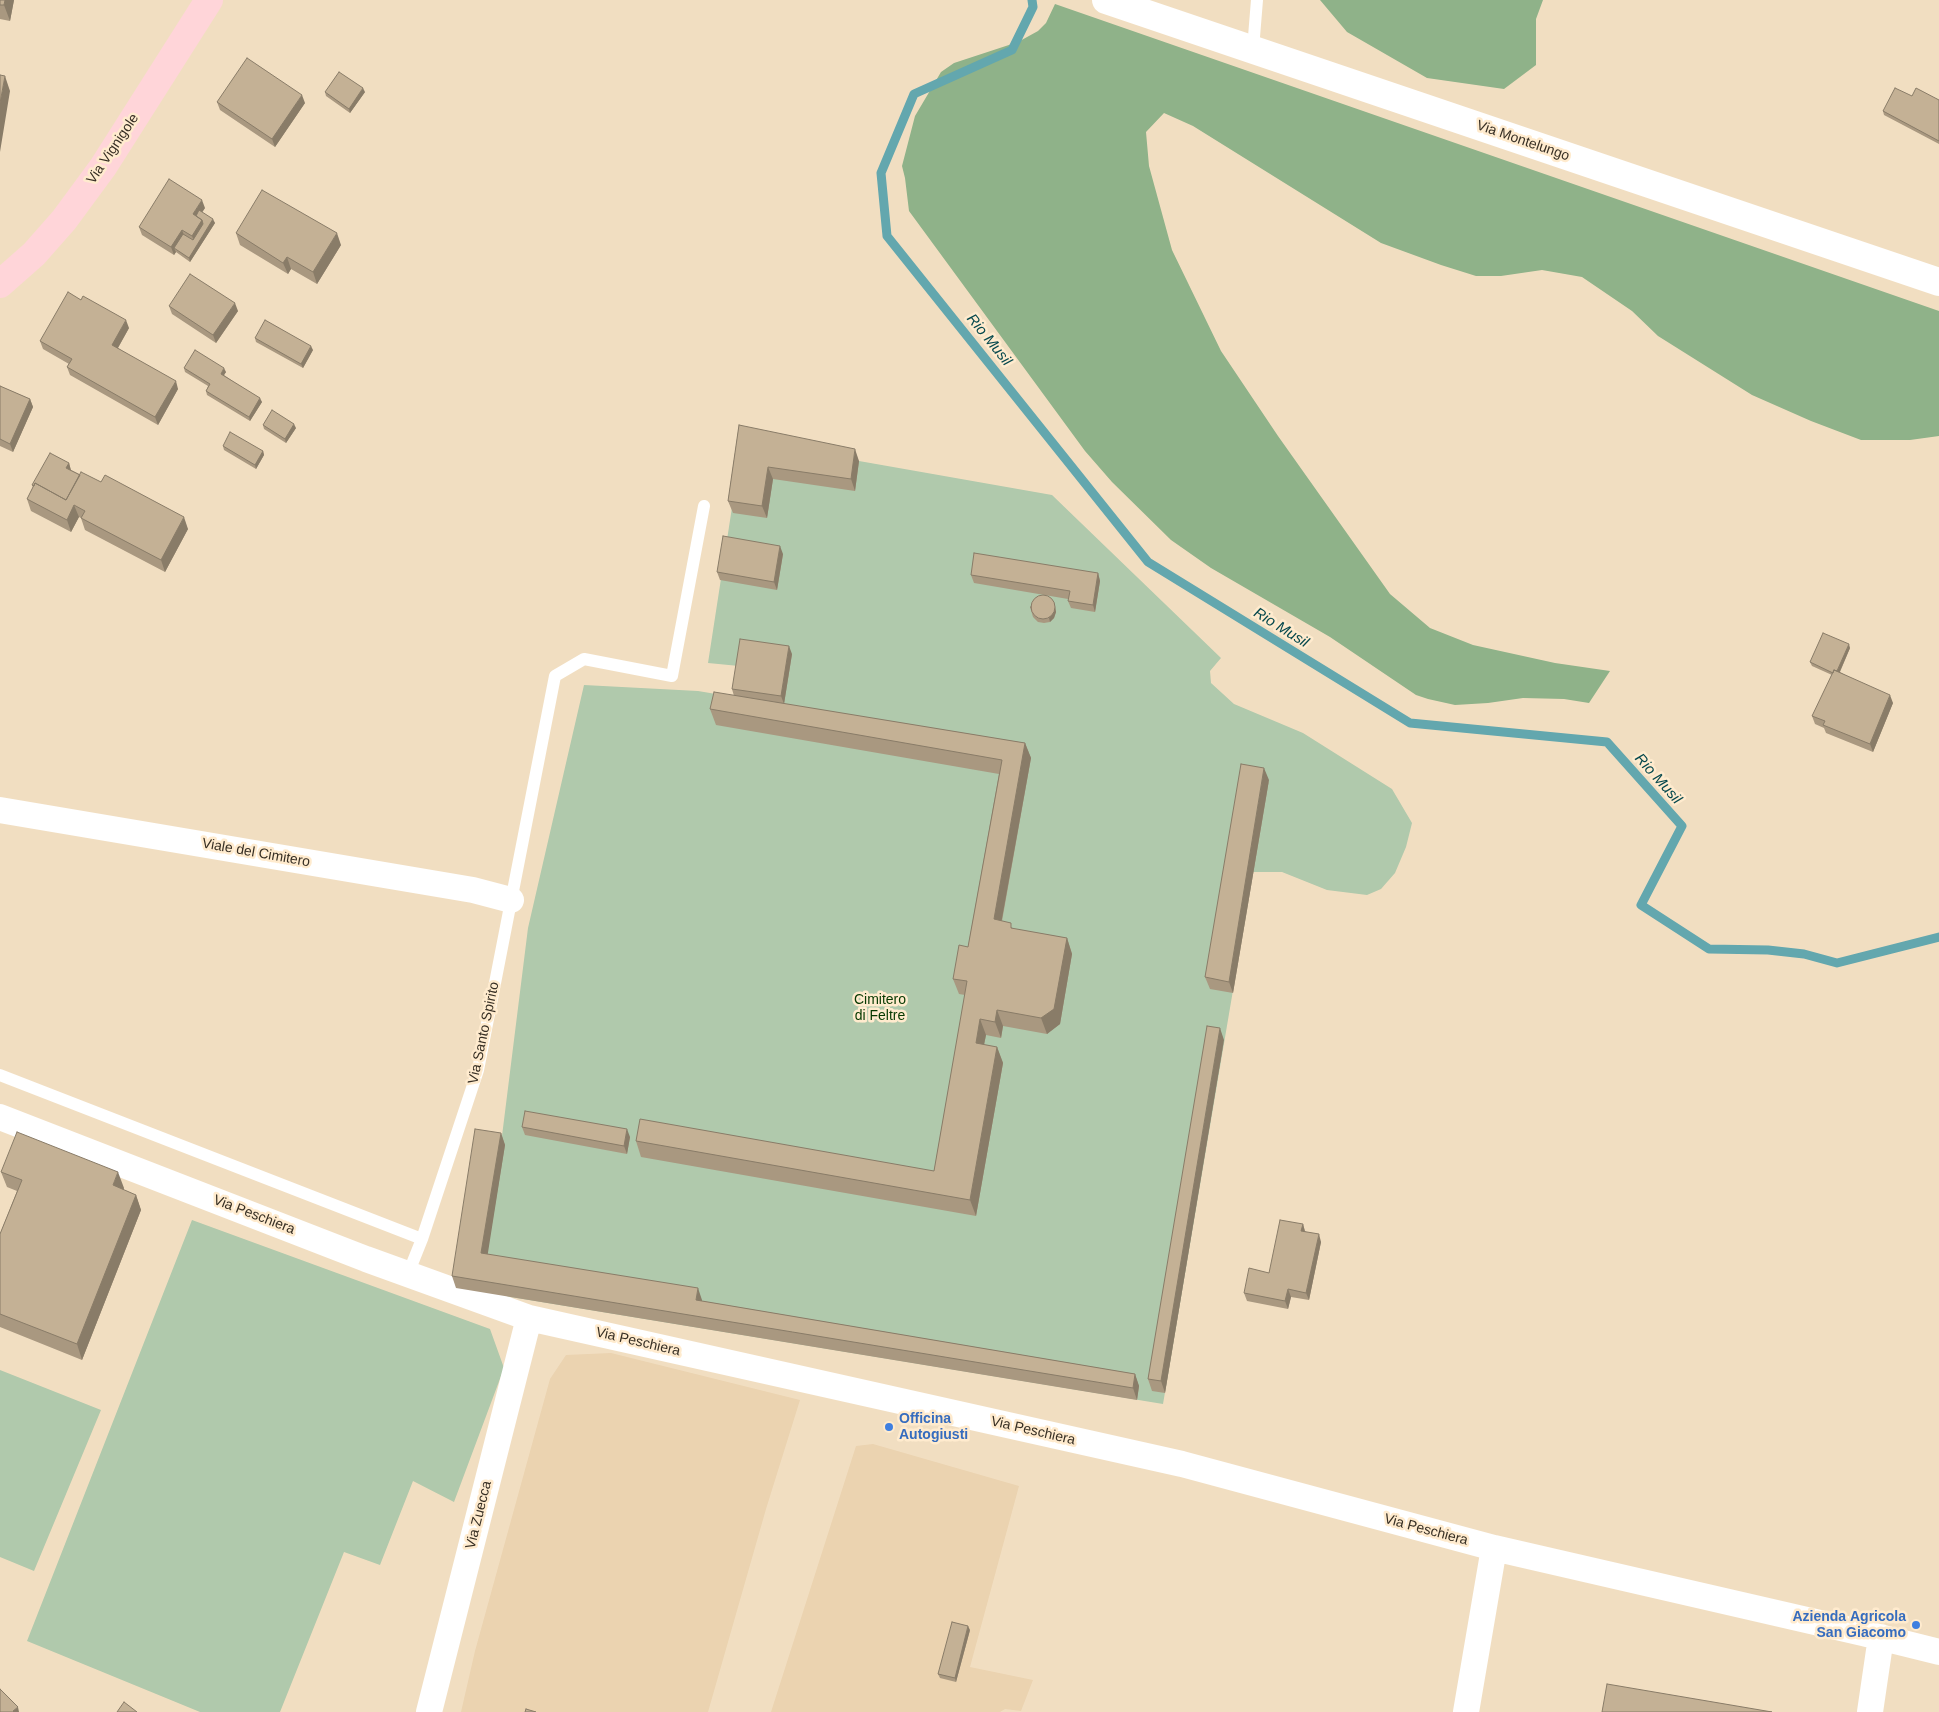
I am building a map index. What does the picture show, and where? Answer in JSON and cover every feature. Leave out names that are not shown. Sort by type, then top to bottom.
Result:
[{"type":"main road","name":"Via Vignigole","points":[[0,284],[34,254],[64,220],[102,167],[209,0]]},
{"type":"street","name":"Via Montelungo","points":[[1106,0],[1939,282]]},
{"type":"street","name":"Viale del Cimitero","points":[[0,810],[463,888],[511,900]]},
{"type":"street","name":"Via Peschiera","points":[[0,1117],[408,1274],[529,1318],[1182,1464],[1494,1548],[1882,1637],[1936,1657]]},
{"type":"street","name":"Via Zuecca","points":[[429,1712],[529,1318]]},
{"type":"street","points":[[1466,1712],[1494,1548]]},
{"type":"street","points":[[1870,1712],[1882,1637]]},
{"type":"lane","points":[[1253,50],[1257,0]]},
{"type":"lane","name":"Via Santo Spirito","points":[[408,1274],[422,1238],[478,1070],[555,676],[584,659],[672,676],[704,506]]},
{"type":"lane","points":[[0,1075],[422,1238]]},
{"type":"shaded area","points":[[611,1353],[800,1400],[766,1509],[708,1712],[461,1712],[475,1651],[550,1379],[566,1355]]},
{"type":"shaded area","points":[[873,1444],[1019,1486],[970,1667],[1033,1680],[1021,1711],[1005,1709],[1000,1712],[771,1712],[856,1446]]},
{"type":"green space","points":[[1320,0],[1543,0],[1536,19],[1536,65],[1504,89],[1427,78],[1347,32]]},
{"type":"green space","points":[[1055,4],[1939,311],[1939,436],[1910,440],[1861,440],[1811,421],[1752,395],[1658,336],[1632,311],[1582,277],[1542,270],[1501,276],[1476,276],[1381,243],[1193,126],[1164,113],[1146,132],[1149,166],[1172,250],[1221,351],[1278,436],[1390,594],[1430,628],[1473,645],[1555,663],[1610,671],[1589,703],[1564,699],[1523,698],[1455,705],[1416,695],[1330,637],[1211,568],[1171,540],[1112,482],[1085,451],[909,211],[902,166],[915,116],[941,72],[954,63],[1018,42],[1038,31],[1046,23]]},
{"type":"green space","name":"Cimitero di Feltre","points":[[743,436],[859,461],[1052,495],[1221,658],[1210,671],[1211,683],[1234,704],[1303,733],[1392,789],[1412,823],[1406,847],[1395,873],[1381,889],[1367,895],[1327,890],[1282,872],[1253,872],[1163,1404],[456,1288],[501,1144],[528,928],[584,685],[698,691],[734,697],[739,666],[708,663]]},
{"type":"green space","points":[[192,1220],[490,1329],[504,1368],[454,1502],[413,1481],[380,1565],[344,1552],[280,1712],[200,1712],[27,1641]]},
{"type":"green space","points":[[0,1370],[101,1410],[34,1571],[0,1557]]},
{"type":"building","points":[[0,0],[5,0],[4,5],[0,5]]},
{"type":"building","points":[[247,58],[302,95],[272,139],[217,102]]},
{"type":"building","points":[[339,72],[363,88],[349,109],[325,92]]},
{"type":"building","points":[[0,75],[5,76],[0,103]]},
{"type":"building","points":[[1895,88],[1912,96],[1916,88],[1939,100],[1939,141],[1883,111]]},
{"type":"building","points":[[169,179],[202,200],[193,214],[202,220],[192,236],[182,230],[171,247],[139,227]]},
{"type":"building","points":[[262,190],[337,233],[313,272],[287,257],[283,263],[236,233]]},
{"type":"building","points":[[199,210],[213,219],[189,258],[174,248],[183,234],[193,240],[203,224],[202,220],[196,216]]},
{"type":"building","points":[[190,274],[235,303],[213,335],[169,306]]},
{"type":"building","points":[[68,292],[81,300],[83,296],[126,320],[112,345],[176,381],[155,417],[67,367],[72,359],[40,341]]},
{"type":"building","points":[[265,320],[311,346],[301,364],[255,338]]},
{"type":"building","points":[[195,350],[224,368],[221,374],[260,398],[249,417],[206,391],[210,384],[184,368]]},
{"type":"building","points":[[0,386],[30,399],[10,444],[0,439]]},
{"type":"building","points":[[272,410],[294,424],[285,439],[263,425]]},
{"type":"building","points":[[739,425],[855,449],[851,479],[768,467],[762,506],[728,501]]},
{"type":"building","points":[[230,432],[263,451],[255,465],[223,446]]},
{"type":"building","points":[[50,453],[69,463],[66,468],[80,475],[66,500],[35,483],[34,486],[32,485]]},
{"type":"building","points":[[81,472],[101,482],[105,475],[184,517],[161,560],[81,518],[85,511],[74,505],[67,520],[27,499],[35,483],[66,500]]},
{"type":"building","points":[[723,536],[780,546],[774,582],[717,572]]},
{"type":"building","points":[[974,553],[1098,573],[1093,605],[1068,601],[1070,591],[971,575]]},
{"type":"building","points":[[1043,595],[1048,596],[1054,602],[1054,612],[1048,618],[1043,619],[1038,618],[1032,612],[1031,607],[1032,602],[1038,596]]},
{"type":"building","points":[[1823,633],[1849,644],[1837,671],[1834,670],[1833,673],[1810,662]]},
{"type":"building","points":[[740,639],[789,646],[781,696],[732,689]]},
{"type":"building","points":[[1834,670],[1890,695],[1870,744],[1823,725],[1825,721],[1812,716]]},
{"type":"building","points":[[714,692],[1025,743],[994,919],[1011,923],[1011,928],[1067,938],[1054,1009],[1041,1018],[997,1010],[995,1022],[980,1019],[976,1043],[997,1047],[970,1200],[636,1141],[640,1119],[934,1171],[967,981],[953,979],[959,945],[968,947],[1002,760],[710,709]]},
{"type":"building","points":[[1241,764],[1264,768],[1229,982],[1205,977]]},
{"type":"building","points":[[1207,1026],[1220,1028],[1161,1381],[1148,1379]]},
{"type":"building","points":[[525,1111],[627,1129],[624,1146],[522,1127]]},
{"type":"building","points":[[475,1129],[501,1133],[481,1253],[698,1288],[696,1300],[1135,1374],[1133,1388],[452,1276]]},
{"type":"building","points":[[17,1132],[118,1172],[113,1185],[136,1195],[77,1344],[0,1314],[0,1234],[22,1180],[1,1172]]},
{"type":"building","points":[[1280,1220],[1303,1224],[1301,1231],[1319,1234],[1306,1293],[1288,1289],[1285,1301],[1244,1293],[1249,1268],[1269,1273]]},
{"type":"building","points":[[952,1622],[968,1626],[955,1678],[938,1674]]},
{"type":"building","points":[[1607,1684],[1772,1712],[1602,1712]]},
{"type":"building","points":[[0,1689],[18,1707],[14,1712],[0,1712]]},
{"type":"building","points":[[124,1702],[137,1712],[117,1712]]},
{"type":"building","points":[[526,1709],[536,1712],[525,1712]]},
{"type":"waterway","name":"Rio Musil","points":[[1032,0],[1033,7],[1012,50],[914,94],[881,173],[887,236],[1148,562],[1410,723],[1607,742],[1682,826],[1641,905],[1709,949],[1768,950],[1804,954],[1837,963],[1939,937]]},
{"type":"place","name":"Officina Autogiusti","points":[[889,1427]]},
{"type":"place","name":"Azienda Agricola San Giacomo","points":[[1916,1625]]}]
